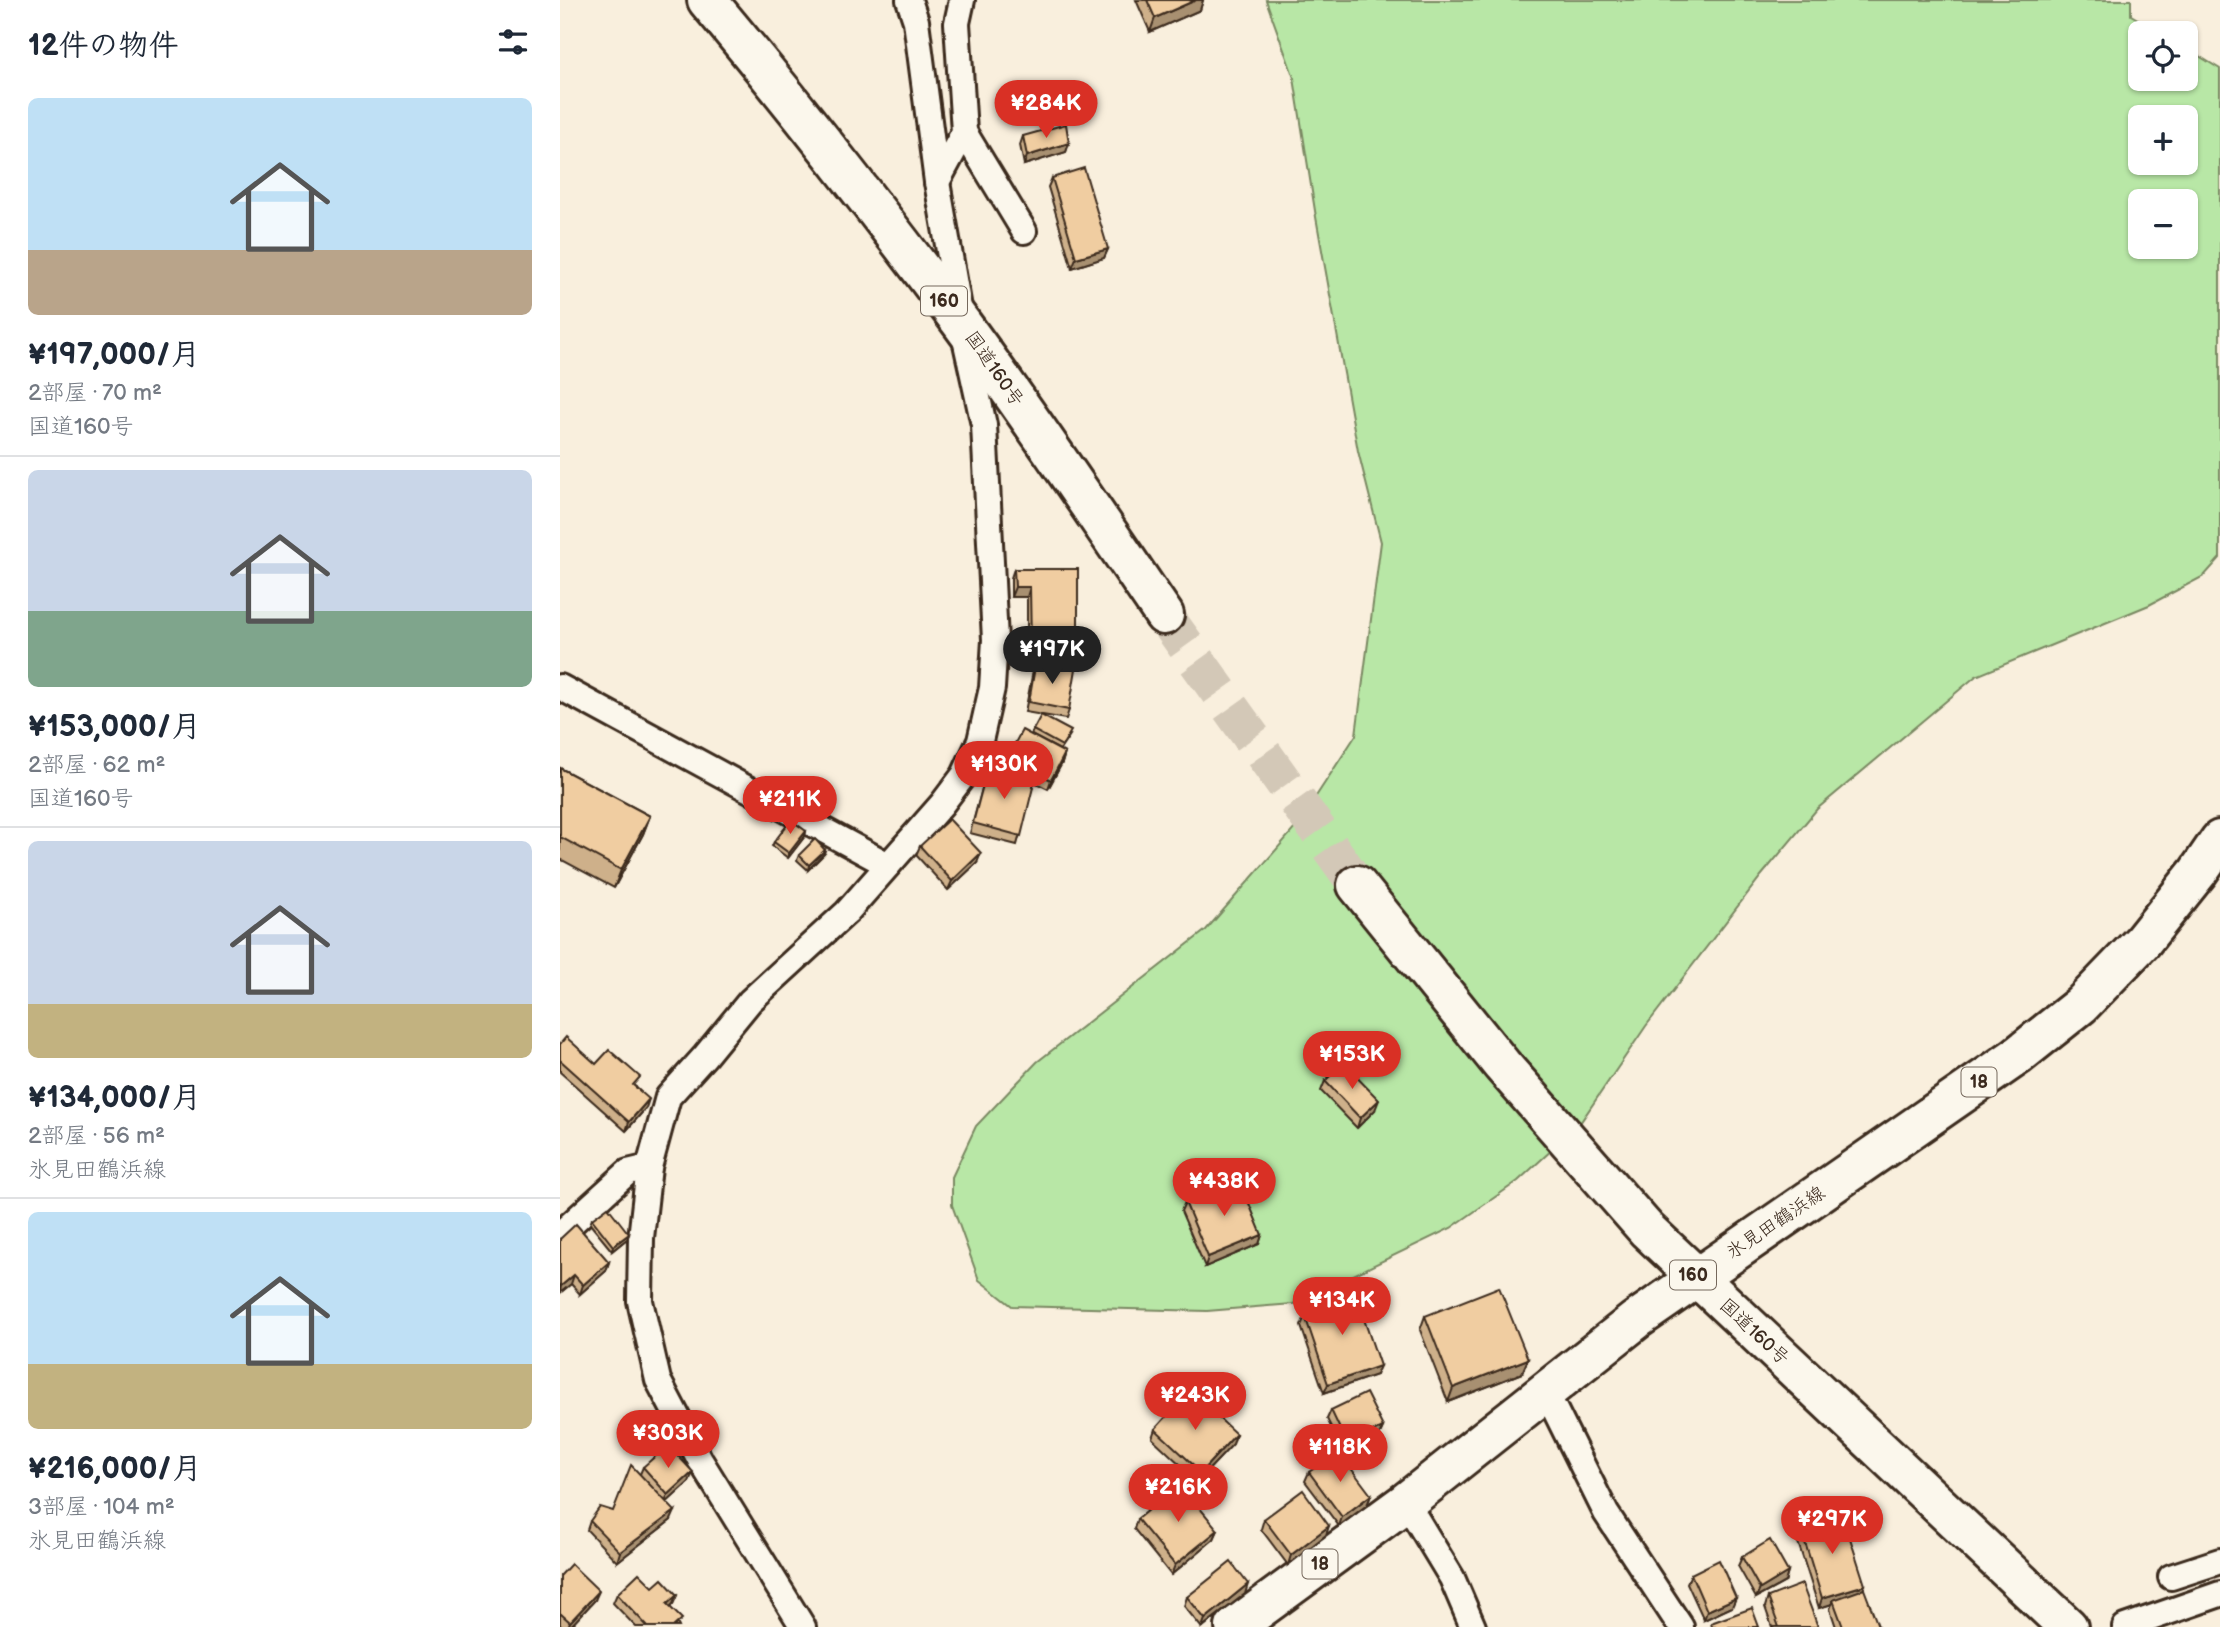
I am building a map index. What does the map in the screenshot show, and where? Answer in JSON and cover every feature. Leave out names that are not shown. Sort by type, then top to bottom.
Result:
[{"type":"main road","name":"国道160号","points":[[707,0],[768,73],[962,325],[1164,615]]},
{"type":"main road","name":"氷見田鶴浜線","points":[[1235,1627],[1405,1502],[1636,1320],[2005,1065],[2081,1005],[2142,942],[2220,840]]},
{"type":"main road","name":"国道160号","points":[[1357,885],[1502,1065],[1647,1230],[2068,1627]]},
{"type":"street","points":[[803,1627],[700,1460],[658,1380],[640,1301],[641,1238],[649,1167],[668,1097],[750,1001],[847,912],[942,804],[964,775],[980,741],[992,688],[995,640],[984,425],[962,325],[937,182],[916,21],[909,0]]},
{"type":"street","points":[[962,0],[957,23],[964,132],[1024,231]]},
{"type":"street","points":[[937,182],[964,132]]},
{"type":"street","points":[[560,687],[888,866]]},
{"type":"street","points":[[560,1234],[628,1172],[649,1167]]},
{"type":"street","points":[[1546,1392],[1606,1513],[1681,1627]]},
{"type":"street","points":[[1405,1502],[1452,1578],[1473,1627]]},
{"type":"street","points":[[2171,1577],[2220,1561]]},
{"type":"street","points":[[2125,1627],[2220,1594]]},
{"type":"green space","points":[[1266,0],[2131,0],[2131,15],[2141,21],[2128,21],[2128,91],[2198,91],[2198,55],[2220,69],[2220,558],[2204,576],[2149,605],[1976,676],[1817,809],[1761,876],[1646,1026],[1578,1126],[1518,1181],[1451,1228],[1293,1304],[1207,1311],[1012,1306],[979,1280],[952,1205],[952,1177],[976,1126],[1037,1062],[1206,930],[1296,827],[1356,735],[1381,542],[1358,451],[1294,78]]},
{"type":"building","points":[[1147,0],[1196,0],[1155,18]]},
{"type":"building","points":[[1066,124],[1069,143],[1027,156],[1023,136]]},
{"type":"building","points":[[1084,168],[1108,249],[1076,258],[1052,178]]},
{"type":"building","points":[[1014,569],[1078,569],[1078,644],[1031,644],[1030,587],[1015,587]]},
{"type":"building","points":[[1036,661],[1076,669],[1069,710],[1029,702]]},
{"type":"building","points":[[1041,715],[1071,731],[1062,746],[1033,730]]},
{"type":"building","points":[[1022,730],[1065,753],[1051,780],[1008,756]]},
{"type":"building","points":[[988,766],[1035,779],[1021,836],[973,823]]},
{"type":"building","points":[[560,768],[650,816],[621,870],[560,837]]},
{"type":"building","points":[[949,819],[981,853],[952,881],[920,846]]},
{"type":"building","points":[[791,820],[806,831],[789,853],[774,842]]},
{"type":"building","points":[[815,839],[825,850],[809,865],[799,855]]},
{"type":"building","points":[[566,1037],[596,1064],[609,1050],[640,1077],[633,1085],[649,1099],[629,1122],[560,1060],[560,1044]]},
{"type":"building","points":[[1343,1063],[1379,1100],[1360,1118],[1325,1081]]},
{"type":"building","points":[[1239,1179],[1262,1235],[1208,1257],[1185,1202]]},
{"type":"building","points":[[608,1207],[629,1234],[613,1246],[592,1219]]},
{"type":"building","points":[[576,1224],[609,1262],[583,1285],[574,1275],[561,1286],[560,1239]]},
{"type":"building","points":[[1353,1287],[1380,1366],[1328,1384],[1305,1316],[1326,1309],[1322,1298]]},
{"type":"building","points":[[1499,1287],[1528,1359],[1453,1388],[1425,1316]]},
{"type":"building","points":[[1190,1391],[1236,1434],[1201,1472],[1155,1429]]},
{"type":"building","points":[[1366,1393],[1383,1427],[1347,1444],[1331,1410]]},
{"type":"building","points":[[668,1445],[693,1472],[668,1495],[643,1467]]},
{"type":"building","points":[[1338,1451],[1371,1495],[1342,1517],[1309,1472]]},
{"type":"building","points":[[631,1465],[675,1511],[620,1552],[590,1521],[600,1507],[613,1511]]},
{"type":"building","points":[[1180,1484],[1218,1530],[1175,1565],[1137,1519]]},
{"type":"building","points":[[1303,1490],[1329,1526],[1291,1555],[1264,1519]]},
{"type":"building","points":[[1842,1513],[1865,1585],[1822,1598],[1800,1526]]},
{"type":"building","points":[[1770,1540],[1788,1572],[1760,1589],[1742,1557]]},
{"type":"building","points":[[1719,1560],[1736,1598],[1707,1611],[1691,1574]]},
{"type":"building","points":[[1231,1562],[1248,1584],[1205,1619],[1187,1597]]},
{"type":"building","points":[[571,1564],[599,1591],[570,1622],[560,1613],[560,1576]]},
{"type":"building","points":[[639,1573],[653,1587],[662,1579],[677,1595],[667,1604],[682,1619],[673,1627],[648,1627],[617,1594]]},
{"type":"building","points":[[1802,1584],[1818,1627],[1779,1627],[1768,1597]]},
{"type":"building","points":[[1864,1589],[1878,1626],[1843,1627],[1833,1600]]},
{"type":"building","points":[[1752,1608],[1759,1627],[1712,1627],[1711,1623]]},
{"type":"tunnel","points":[[1164,615],[1357,885]]}]
